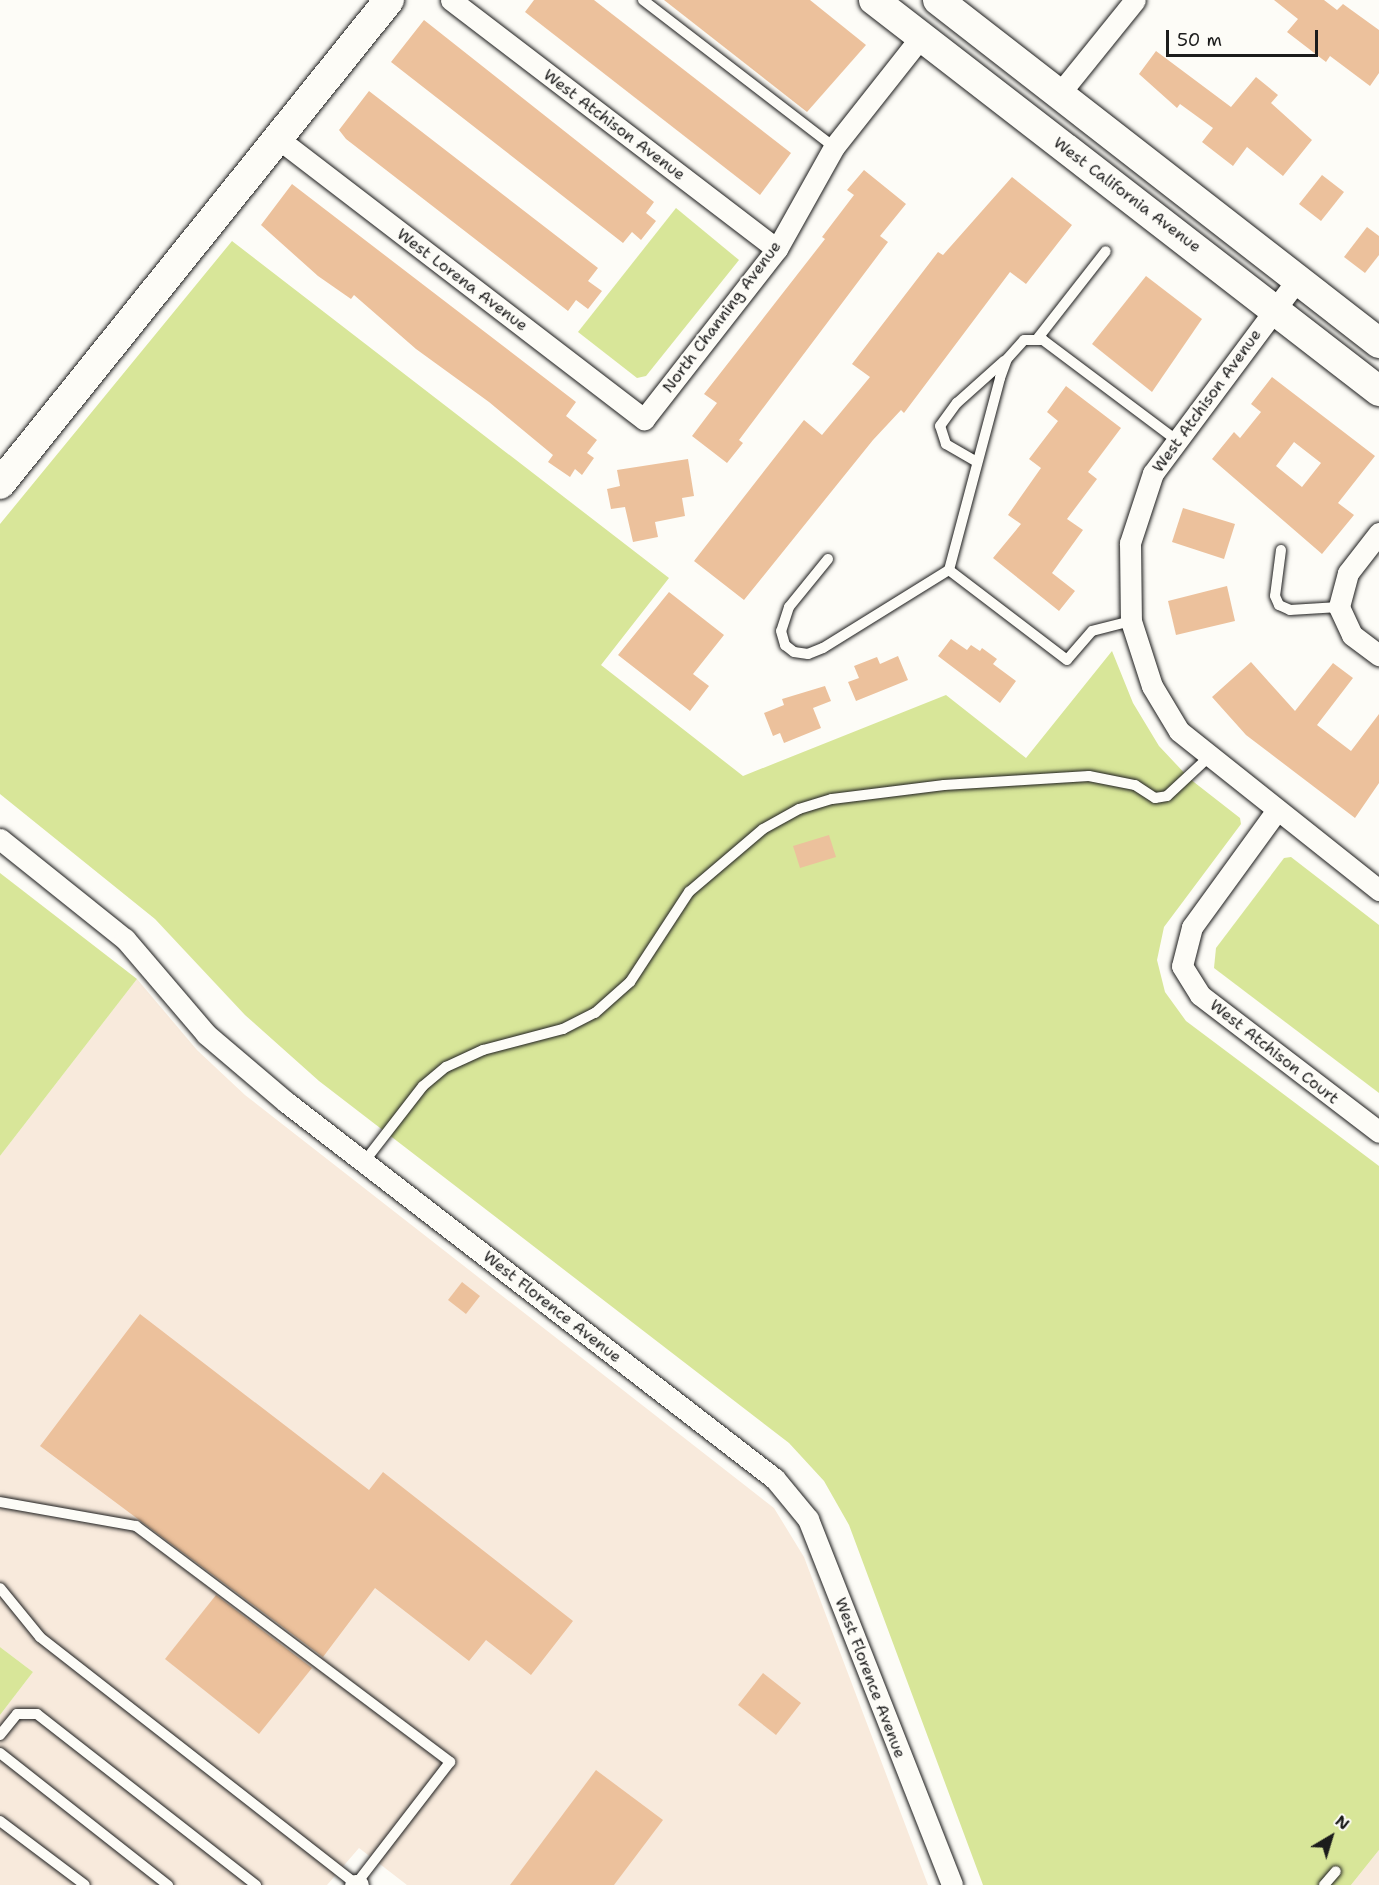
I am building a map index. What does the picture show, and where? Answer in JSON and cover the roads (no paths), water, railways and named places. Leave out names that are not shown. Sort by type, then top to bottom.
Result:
[{"type":"main road","points":[[0,484],[280,140],[389,0]]},
{"type":"main road","name":"West California Avenue","points":[[874,0],[1379,391]]},
{"type":"main road","points":[[938,0],[1379,343]]},
{"type":"main road","points":[[921,37],[949,33],[1023,90],[1060,93]]},
{"type":"street","name":"West Atchison Avenue","points":[[451,0],[777,249]]},
{"type":"street","points":[[1060,93],[1135,0]]},
{"type":"street","name":"North Channing Avenue","points":[[644,419],[777,249],[834,147],[921,37]]},
{"type":"street","name":"West Lorena Avenue","points":[[280,140],[644,419]]},
{"type":"street","name":"West Atchison Avenue","points":[[1298,280],[1176,439],[1153,473],[1130,543],[1131,621],[1152,686],[1179,731],[1379,890]]},
{"type":"street","points":[[1379,532],[1348,573],[1339,607],[1352,635],[1379,655]]},
{"type":"street","name":"West Atchison Court","points":[[1277,810],[1192,927],[1182,966],[1200,995],[1379,1132]]},
{"type":"street","name":"West Florence Avenue","points":[[0,839],[125,939],[206,1035],[364,1162],[775,1479],[808,1519],[952,1885]]},
{"type":"lane","points":[[643,0],[834,147]]},
{"type":"lane","points":[[977,462],[946,444],[940,426],[957,403],[1024,340],[1038,338],[1106,251]]},
{"type":"lane","points":[[1038,338],[1176,439]]},
{"type":"lane","points":[[828,559],[789,607],[781,631],[785,645],[794,652],[808,654],[823,648],[949,570],[1006,359]]},
{"type":"lane","points":[[1281,550],[1275,596],[1279,605],[1290,610],[1339,607]]},
{"type":"lane","points":[[949,570],[1067,660],[1092,631],[1131,621]]},
{"type":"lane","points":[[364,1162],[423,1086],[446,1067],[483,1050],[563,1029],[601,1008],[630,982],[689,892],[763,829],[799,809],[832,799],[944,785],[1089,776],[1135,785],[1155,798],[1167,796],[1209,757]]},
{"type":"lane","points":[[0,1502],[136,1526],[450,1762],[356,1885],[40,1637],[0,1588]]},
{"type":"lane","points":[[0,1735],[17,1714],[37,1714],[256,1885]]},
{"type":"lane","points":[[0,1754],[168,1885]]},
{"type":"lane","points":[[0,1821],[85,1885]]},
{"type":"lane","points":[[1324,1885],[1336,1871]]}]
